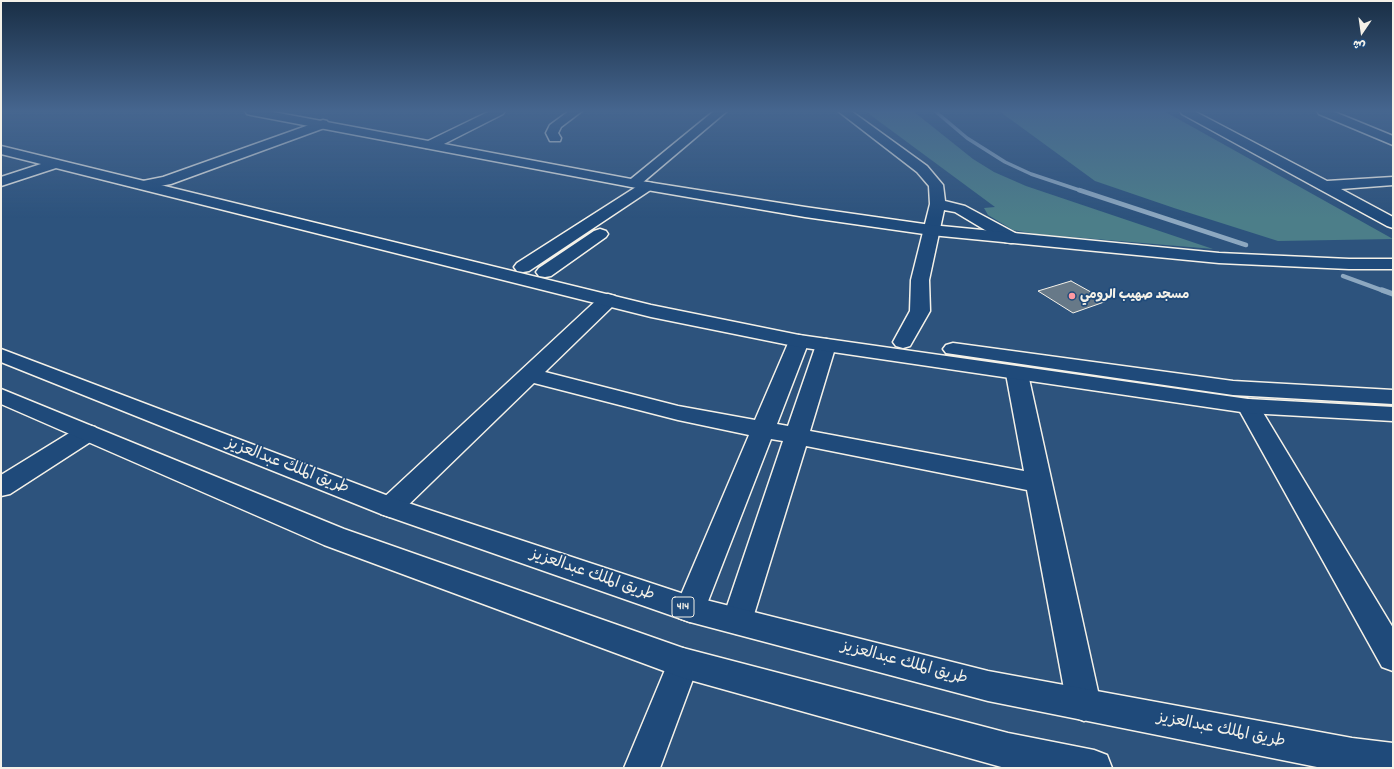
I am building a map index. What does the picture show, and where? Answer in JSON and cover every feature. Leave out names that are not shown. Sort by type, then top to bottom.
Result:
[{"type":"main road","points":[[18,147],[56,160]]},
{"type":"main road","points":[[154,181],[250,147]]},
{"type":"main road","points":[[441,147],[665,189],[804,212],[931,230],[1219,258],[1349,264],[1393,264]]},
{"type":"main road","points":[[523,267],[640,184],[681,147]]},
{"type":"main road","points":[[892,147],[922,169],[936,185],[938,204],[920,280],[920,311],[903,342]]},
{"type":"main road","points":[[1252,147],[1393,224]]},
{"type":"main road","points":[[1,150],[154,181],[657,298],[813,329],[1233,388],[1393,397]]},
{"type":"main road","points":[[1,176],[56,160]]},
{"type":"main road","points":[[1,182],[56,160]]},
{"type":"main road","points":[[154,181],[651,311],[799,341],[1018,374],[1248,406],[1393,414]]},
{"type":"main road","points":[[1324,186],[1393,181]]},
{"type":"main road","points":[[545,272],[665,189]]},
{"type":"main road","points":[[938,204],[960,209],[1011,238]]},
{"type":"main road","points":[[390,507],[608,300]]},
{"type":"main road","points":[[690,609],[799,341]]},
{"type":"main road","points":[[737,621],[826,345]]},
{"type":"main road","name":"طريق الملك عبدالعزيز","points":[[1,355],[390,507],[690,609],[988,686],[1352,756],[1393,761]]},
{"type":"main road","points":[[1018,374],[1084,705]]},
{"type":"main road","points":[[529,375],[678,413],[1039,482]]},
{"type":"main road","points":[[1,396],[334,537],[683,663],[1008,751],[1094,768]]},
{"type":"main road","points":[[1248,406],[1393,657]]},
{"type":"main road","points":[[1,487],[87,433]]},
{"type":"main road","points":[[642,768],[683,663]]},
{"type":"green space","points":[[914,147],[958,147],[973,159],[994,172],[1026,186],[1213,249],[1036,234],[1013,230],[988,215],[984,208],[995,207]]},
{"type":"green space","points":[[1048,147],[1228,147],[1393,239],[1278,241],[1095,181]]},
{"type":"building","name":"مسجد صهيب الرومي","points":[[1071,281],[1107,301],[1073,313],[1038,291]]},
{"type":"waterway","points":[[981,147],[1005,162],[1031,174],[1079,190]]},
{"type":"waterway","points":[[1079,190],[1246,245]]},
{"type":"waterway","points":[[1343,276],[1384,291]]},
{"type":"waterway","points":[[1382,290],[1393,294]]},
{"type":"place","name":"مسجد صهيب الرومي","points":[[1072,296]]}]
